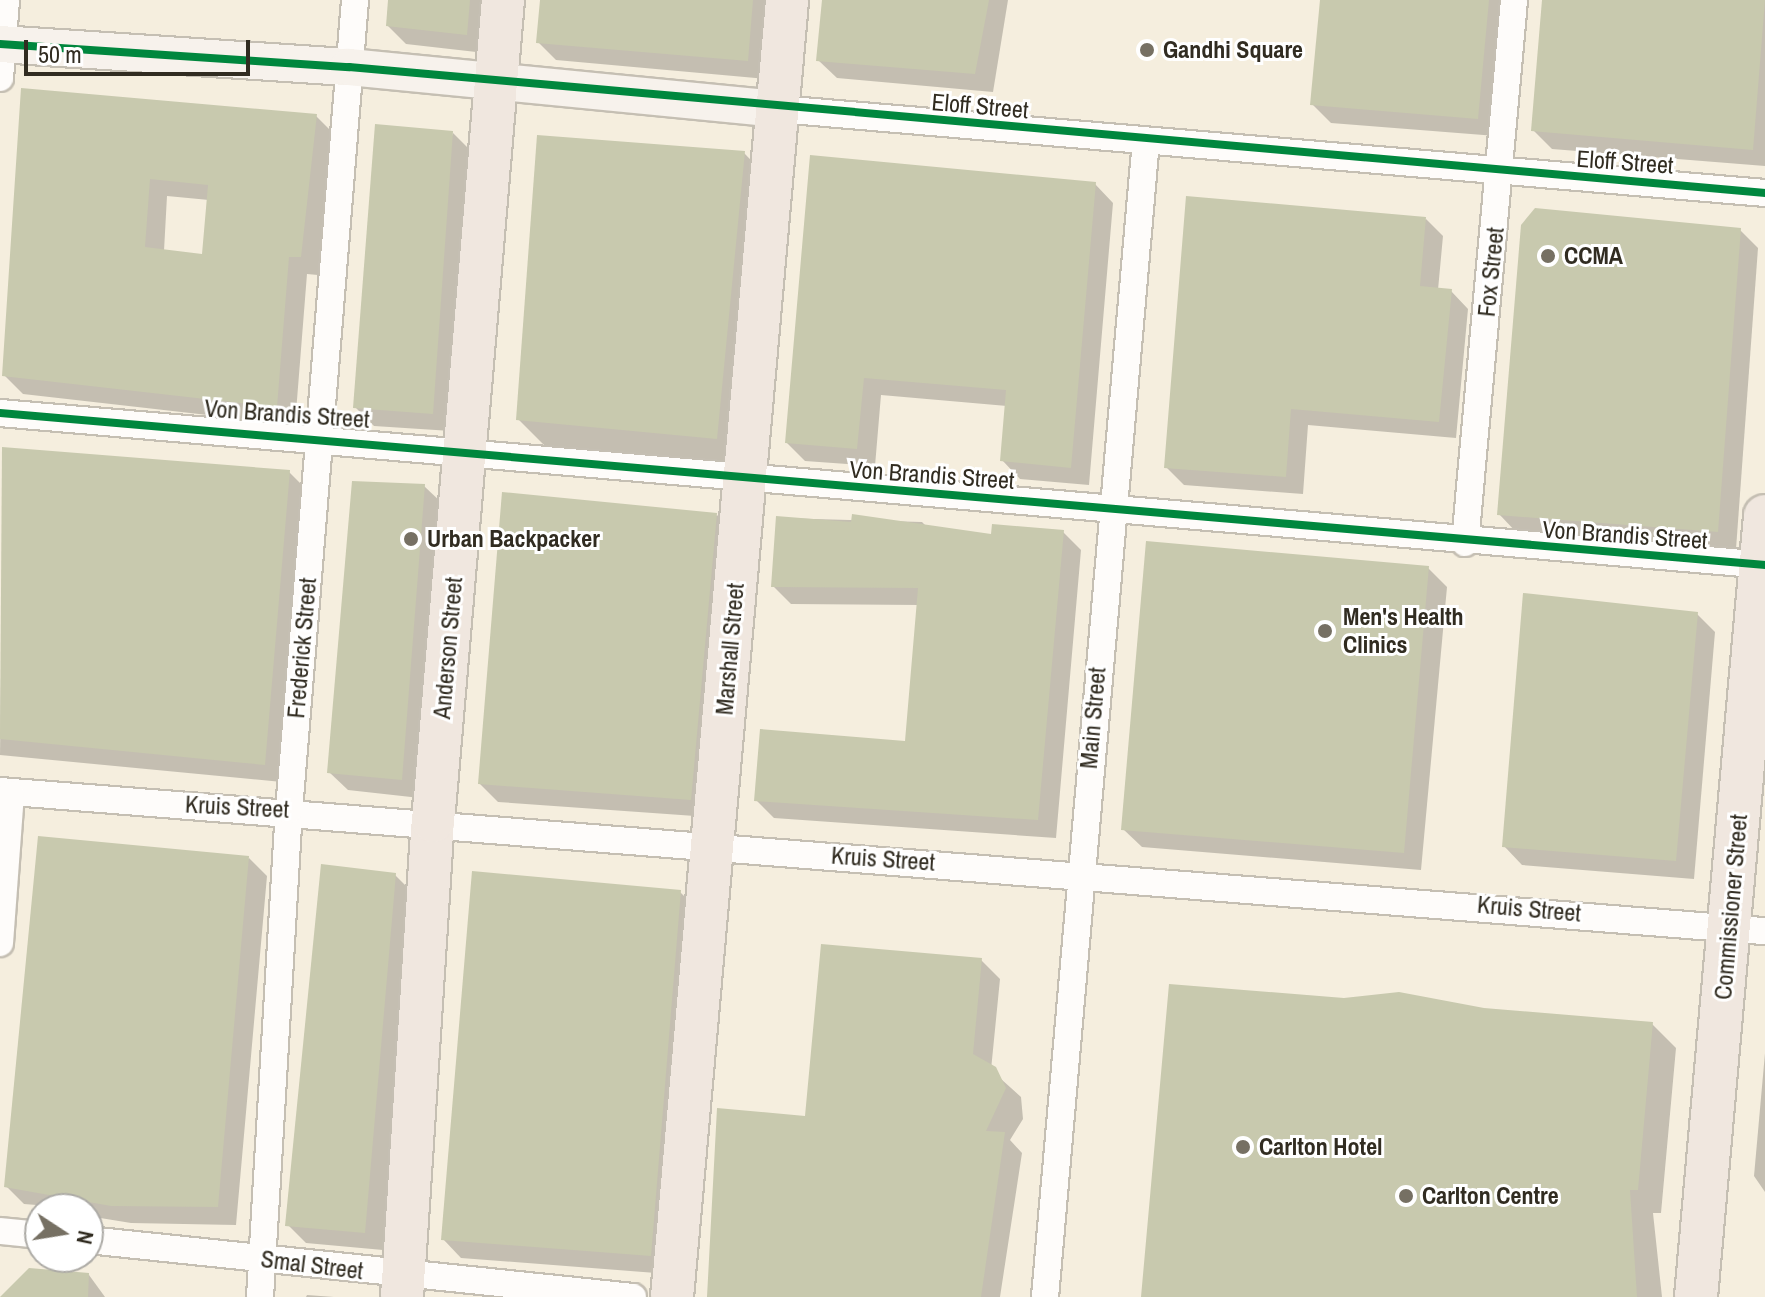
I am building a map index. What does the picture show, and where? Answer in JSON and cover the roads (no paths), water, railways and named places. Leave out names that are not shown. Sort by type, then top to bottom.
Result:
[{"type":"main road","name":"Anderson Street","points":[[403,1287],[433,821],[503,0]]},
{"type":"main road","name":"Marshall Street","points":[[672,1297],[787,0]]},
{"type":"main road","name":"Commissioner Street","points":[[1696,1297],[1747,929],[1765,516]]},
{"type":"street","points":[[1,56],[6,0]]},
{"type":"street","name":"Frederick Street","points":[[260,1297],[289,810],[355,0]]},
{"type":"street","name":"Fox Street","points":[[1465,543],[1514,0]]},
{"type":"street","name":"Eloff Street","points":[[1,56],[349,67],[779,109],[1500,173],[1765,193]]},
{"type":"street","name":"Main Street","points":[[1045,1297],[1110,507],[1146,140]]},
{"type":"street","name":"Von Brandis Street","points":[[0,413],[319,436],[466,449],[746,481],[1110,507],[1465,543],[1763,565]]},
{"type":"street","points":[[0,943],[5,792]]},
{"type":"street","name":"Kruis Street","points":[[5,792],[433,821],[712,847],[1080,873],[1747,929]]},
{"type":"street","points":[[0,1231],[24,1233]]},
{"type":"street","name":"Smal Street","points":[[104,1242],[263,1259],[403,1287],[633,1297]]},
{"type":"place","name":"Gandhi Square","points":[[1147,50]]},
{"type":"place","name":"CCMA","points":[[1548,256]]},
{"type":"place","name":"Urban Backpacker","points":[[411,539]]},
{"type":"place","name":"Men's Health Clinics","points":[[1325,631]]},
{"type":"place","name":"Carlton Hotel","points":[[1243,1147]]},
{"type":"place","name":"Carlton Centre","points":[[1406,1196]]}]
